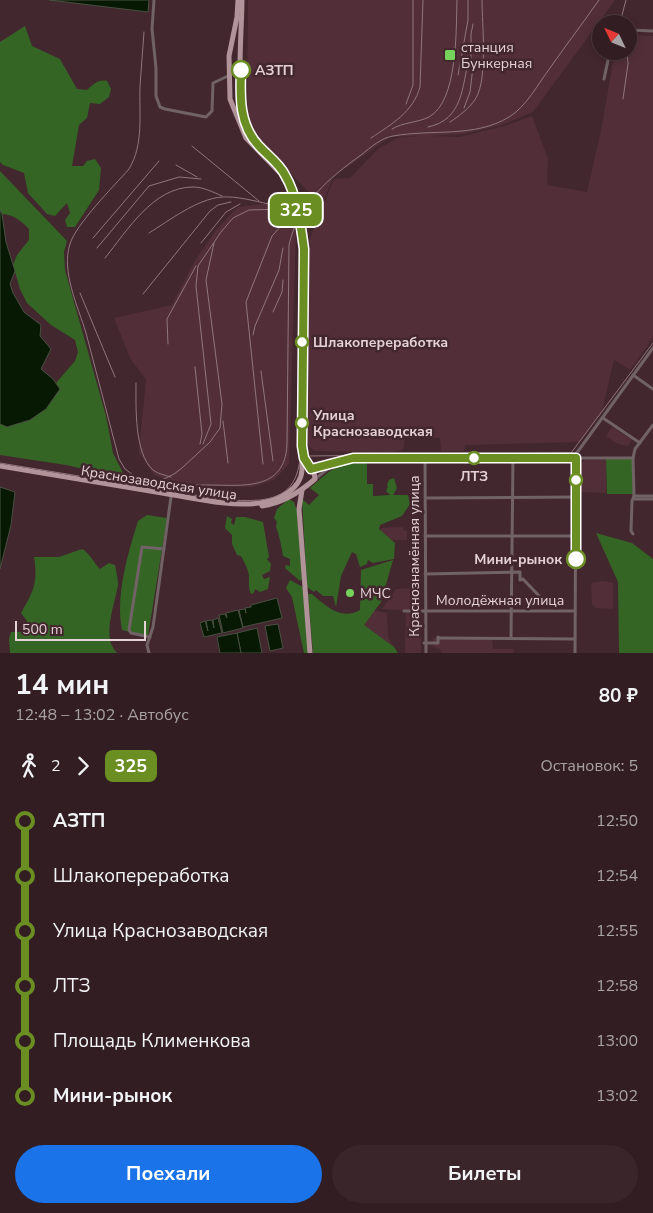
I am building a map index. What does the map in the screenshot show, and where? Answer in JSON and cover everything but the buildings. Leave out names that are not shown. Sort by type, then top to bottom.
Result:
[{"type":"main road","points":[[238,0],[237,17],[229,53],[230,99],[246,138],[281,174],[292,194]]},
{"type":"main road","points":[[242,0],[241,108],[247,131],[252,140],[283,171],[292,194],[304,249],[302,446],[302,475],[304,481],[310,483],[315,479],[315,474],[306,462],[302,446]]},
{"type":"main road","points":[[229,53],[238,53],[241,56]]},
{"type":"main road","points":[[229,87],[236,89],[241,87]]},
{"type":"main road","points":[[306,462],[313,466],[328,465]]},
{"type":"main road","name":"Краснозаводская улица","points":[[0,467],[244,507],[269,505],[292,496],[310,483]]},
{"type":"main road","name":"Краснозаводская улица","points":[[172,496],[224,503],[252,504],[280,498],[294,487],[302,475]]},
{"type":"main road","points":[[294,487],[292,496],[299,509]]},
{"type":"main road","points":[[302,490],[299,509],[310,653]]},
{"type":"street","points":[[154,0],[152,29],[156,68],[156,96],[160,107],[165,110],[206,117],[212,111],[213,83],[228,76]]},
{"type":"street","points":[[638,30],[653,31]]},
{"type":"street","points":[[604,79],[608,60]]},
{"type":"street","points":[[220,80],[229,87]]},
{"type":"street","points":[[575,653],[577,457],[602,418],[653,348]]},
{"type":"street","points":[[634,376],[653,389]]},
{"type":"street","points":[[602,418],[640,443]]},
{"type":"street","points":[[627,458],[653,425]]},
{"type":"street","points":[[633,534],[631,531],[633,458],[635,450]]},
{"type":"street","points":[[302,475],[311,469],[353,458],[633,458]]},
{"type":"street","name":"Краснознамённая улица","points":[[425,458],[424,643],[426,653]]},
{"type":"street","points":[[512,638],[513,458]]},
{"type":"street","points":[[315,479],[337,463]]},
{"type":"street","points":[[149,653],[147,646],[153,627],[172,496]]},
{"type":"street","points":[[426,498],[576,497]]},
{"type":"street","points":[[633,497],[653,498]]},
{"type":"street","points":[[425,536],[576,536]]},
{"type":"street","points":[[150,637],[131,633],[129,630],[142,547],[164,549]]},
{"type":"street","points":[[425,574],[520,572],[520,580],[523,579],[541,598]]},
{"type":"street","name":"Молодёжная улица","points":[[404,611],[575,611]]},
{"type":"street","points":[[424,643],[438,643],[438,637],[575,639]]},
{"type":"shaded area","points":[[49,0],[149,0],[148,12]]},
{"type":"shaded area","points":[[248,0],[615,0],[604,15],[592,15],[592,31],[533,112],[502,125],[463,134],[430,136],[460,137],[505,126],[532,116],[548,159],[547,185],[587,192],[601,131],[613,60],[638,60],[638,35],[653,36],[653,338],[630,370],[614,360],[602,411],[579,442],[465,445],[464,451],[441,451],[440,438],[405,438],[403,450],[391,452],[314,451],[308,445],[307,308],[309,241],[334,179],[350,178],[379,148],[398,138],[419,136],[390,137],[333,177],[324,200],[314,197],[259,141],[247,117]]},
{"type":"shaded area","points":[[284,201],[296,232],[289,464],[274,480],[252,487],[181,485],[154,475],[139,453],[146,379],[131,360],[114,318],[172,305],[194,262],[216,230],[238,207]]},
{"type":"shaded area","points":[[0,210],[6,242],[15,271],[10,284],[13,293],[24,312],[41,325],[40,336],[51,349],[41,369],[53,379],[60,389],[46,409],[30,420],[7,427],[0,424]]},
{"type":"shaded area","points":[[612,427],[632,440],[628,446],[618,444],[606,436]]},
{"type":"shaded area","points":[[585,460],[606,460],[606,493],[579,492],[579,462],[584,462]]},
{"type":"shaded area","points":[[0,487],[15,492],[11,525],[0,569]]},
{"type":"shaded area","points":[[403,527],[404,531],[407,531],[407,540],[392,540],[381,533],[381,528]]},
{"type":"shaded area","points":[[603,581],[613,583],[613,609],[596,608],[592,604],[591,583]]},
{"type":"shaded area","points":[[417,588],[416,611],[382,609],[396,589]]},
{"type":"shaded area","points":[[277,598],[282,618],[243,627],[239,610],[245,609],[246,613],[245,608],[251,607],[251,605]]},
{"type":"shaded area","points":[[238,610],[243,628],[223,633],[219,615],[225,614],[227,618],[226,613]]},
{"type":"shaded area","points":[[370,610],[387,613],[388,637],[397,653],[351,653]]},
{"type":"shaded area","points":[[406,613],[420,613],[421,653],[405,653]]},
{"type":"shaded area","points":[[218,618],[222,633],[204,637],[200,623],[205,621],[208,631],[206,621],[212,620],[214,628],[213,620]]},
{"type":"shaded area","points":[[278,624],[283,648],[270,651],[265,626]]},
{"type":"shaded area","points":[[257,628],[262,653],[241,653],[237,633]]},
{"type":"shaded area","points":[[237,633],[241,653],[220,653],[217,637]]},
{"type":"shaded area","points":[[433,638],[492,639],[493,649],[513,649],[514,653],[442,653],[440,649],[433,647]]},
{"type":"green space","points":[[25,26],[32,46],[60,59],[77,89],[87,90],[96,83],[107,81],[111,89],[109,97],[100,104],[90,103],[87,118],[79,125],[72,166],[83,166],[87,161],[95,159],[101,168],[99,190],[75,227],[67,227],[65,220],[70,213],[67,203],[55,216],[47,214],[28,193],[24,173],[0,162],[0,42]]},
{"type":"green space","points":[[0,171],[67,241],[64,252],[65,270],[106,416],[113,453],[123,473],[128,478],[66,465],[0,455],[0,424],[8,427],[30,420],[46,409],[60,389],[56,383],[75,361],[78,352],[75,340],[51,325],[27,303],[20,289],[13,265],[17,255],[29,240],[29,229],[14,217],[2,214],[0,210]]},
{"type":"green space","points":[[606,459],[633,459],[633,494],[607,494]]},
{"type":"green space","points":[[367,462],[367,484],[373,484],[373,496],[390,495],[386,491],[387,485],[389,480],[394,478],[397,488],[393,495],[408,495],[410,504],[402,516],[380,525],[379,529],[395,543],[394,559],[373,563],[368,560],[367,564],[360,567],[356,554],[352,552],[341,576],[336,607],[333,596],[323,596],[316,590],[314,592],[307,587],[302,499],[309,505],[319,495],[310,488],[341,465]]},
{"type":"green space","points":[[289,499],[294,502],[297,511],[302,579],[300,581],[285,568],[286,565],[290,566],[290,559],[283,556],[276,527],[277,522],[274,518],[277,509]]},
{"type":"green space","points":[[147,515],[167,518],[148,636],[122,630],[120,617],[121,589],[134,533],[138,521]]},
{"type":"green space","points":[[227,516],[232,519],[231,523],[234,525],[236,517],[245,517],[263,522],[269,557],[267,559],[271,564],[270,571],[262,575],[264,579],[270,577],[268,589],[260,592],[255,589],[254,593],[251,594],[249,574],[241,556],[237,555],[232,544],[232,535],[225,528]]},
{"type":"green space","points":[[596,533],[632,543],[653,559],[653,653],[619,653],[618,582]]},
{"type":"green space","points":[[82,549],[100,569],[109,563],[115,565],[118,585],[109,629],[112,646],[117,653],[10,653],[9,639],[11,632],[25,632],[27,621],[21,613],[34,586],[34,557],[59,557]]},
{"type":"green space","points":[[393,560],[381,602],[364,625],[394,647],[398,653],[313,653],[308,594],[312,594],[334,611],[346,614],[353,613],[360,610],[361,570]]},
{"type":"green space","points":[[290,580],[303,587],[308,653],[304,653],[292,597],[286,588]]},
{"type":"tram line","points":[[0,463],[224,500],[263,500],[274,497],[291,485],[297,474],[300,459],[307,456],[571,453],[653,343]]},
{"type":"railway","points":[[406,104],[413,85],[413,0]]},
{"type":"railway","points":[[371,138],[401,117],[417,96],[420,87],[423,0]]},
{"type":"railway","points":[[392,129],[429,117],[438,109],[445,96],[454,64],[457,0]]},
{"type":"railway","points":[[458,75],[468,20],[468,0]]},
{"type":"railway","points":[[450,122],[471,105],[480,89],[483,64],[482,0]]},
{"type":"railway","points":[[153,482],[166,485],[247,485],[270,478],[279,471],[284,460],[287,444],[289,245],[293,230],[307,205],[316,193],[338,173],[372,146],[384,139],[408,134],[452,132],[482,128],[496,124],[515,113],[531,95],[599,0]]},
{"type":"railway","points":[[622,15],[626,0]]},
{"type":"railway","points":[[471,66],[471,34],[473,24]]},
{"type":"railway","points":[[144,32],[140,86],[140,129],[134,159],[129,169],[96,205],[80,226],[70,244],[68,266],[72,289],[86,333],[119,459],[125,469],[136,477],[153,482],[162,480],[182,468],[210,442],[220,428],[222,404],[206,280],[214,243]]},
{"type":"railway","points":[[428,127],[440,123],[455,110],[462,91],[469,58]]},
{"type":"railway","points":[[623,99],[628,60]]},
{"type":"railway","points":[[464,108],[470,92],[473,67]]},
{"type":"railway","points":[[192,146],[259,201]]},
{"type":"railway","points":[[93,238],[159,161]]},
{"type":"railway","points":[[176,165],[197,177]]},
{"type":"railway","points":[[97,248],[149,186],[179,177],[201,179]]},
{"type":"railway","points":[[105,258],[142,212],[165,194],[193,187],[222,196]]},
{"type":"railway","points":[[149,233],[193,206],[213,199],[234,197],[269,204]]},
{"type":"railway","points":[[263,464],[246,302],[272,236],[305,200]]},
{"type":"railway","points":[[203,444],[211,424],[196,286],[198,266],[233,218],[249,210],[284,209],[300,201]]},
{"type":"railway","points":[[143,294],[210,211],[218,205],[231,202]]},
{"type":"railway","points":[[201,243],[226,212],[240,204]]},
{"type":"railway","points":[[253,335],[279,270],[283,248]]},
{"type":"railway","points":[[168,344],[167,319],[196,266]]},
{"type":"railway","points":[[273,312],[282,292],[283,280]]},
{"type":"railway","points":[[80,293],[115,377]]},
{"type":"railway","points":[[195,367],[202,434],[200,444]]},
{"type":"railway","points":[[261,371],[273,461]]},
{"type":"railway","points":[[136,383],[137,429],[142,452],[153,470],[171,477]]},
{"type":"railway","points":[[223,421],[228,463]]},
{"type":"bus line","name":"325","points":[[241,70],[241,108],[244,123],[252,140],[283,171],[287,178],[302,236],[304,249],[302,446],[307,464],[311,469],[353,458],[576,458],[576,559]]},
{"type":"place","name":"станция Бункерная","points":[[450,55]]},
{"type":"place","name":"АЗТП","points":[[241,70]]},
{"type":"place","name":"Шлакопереработка","points":[[302,342]]},
{"type":"place","name":"Улица Краснозаводская","points":[[302,423]]},
{"type":"place","name":"ЛТЗ","points":[[474,458]]},
{"type":"place","name":"Мини-рынок","points":[[576,559]]},
{"type":"place","name":"МЧС","points":[[350,593]]}]
